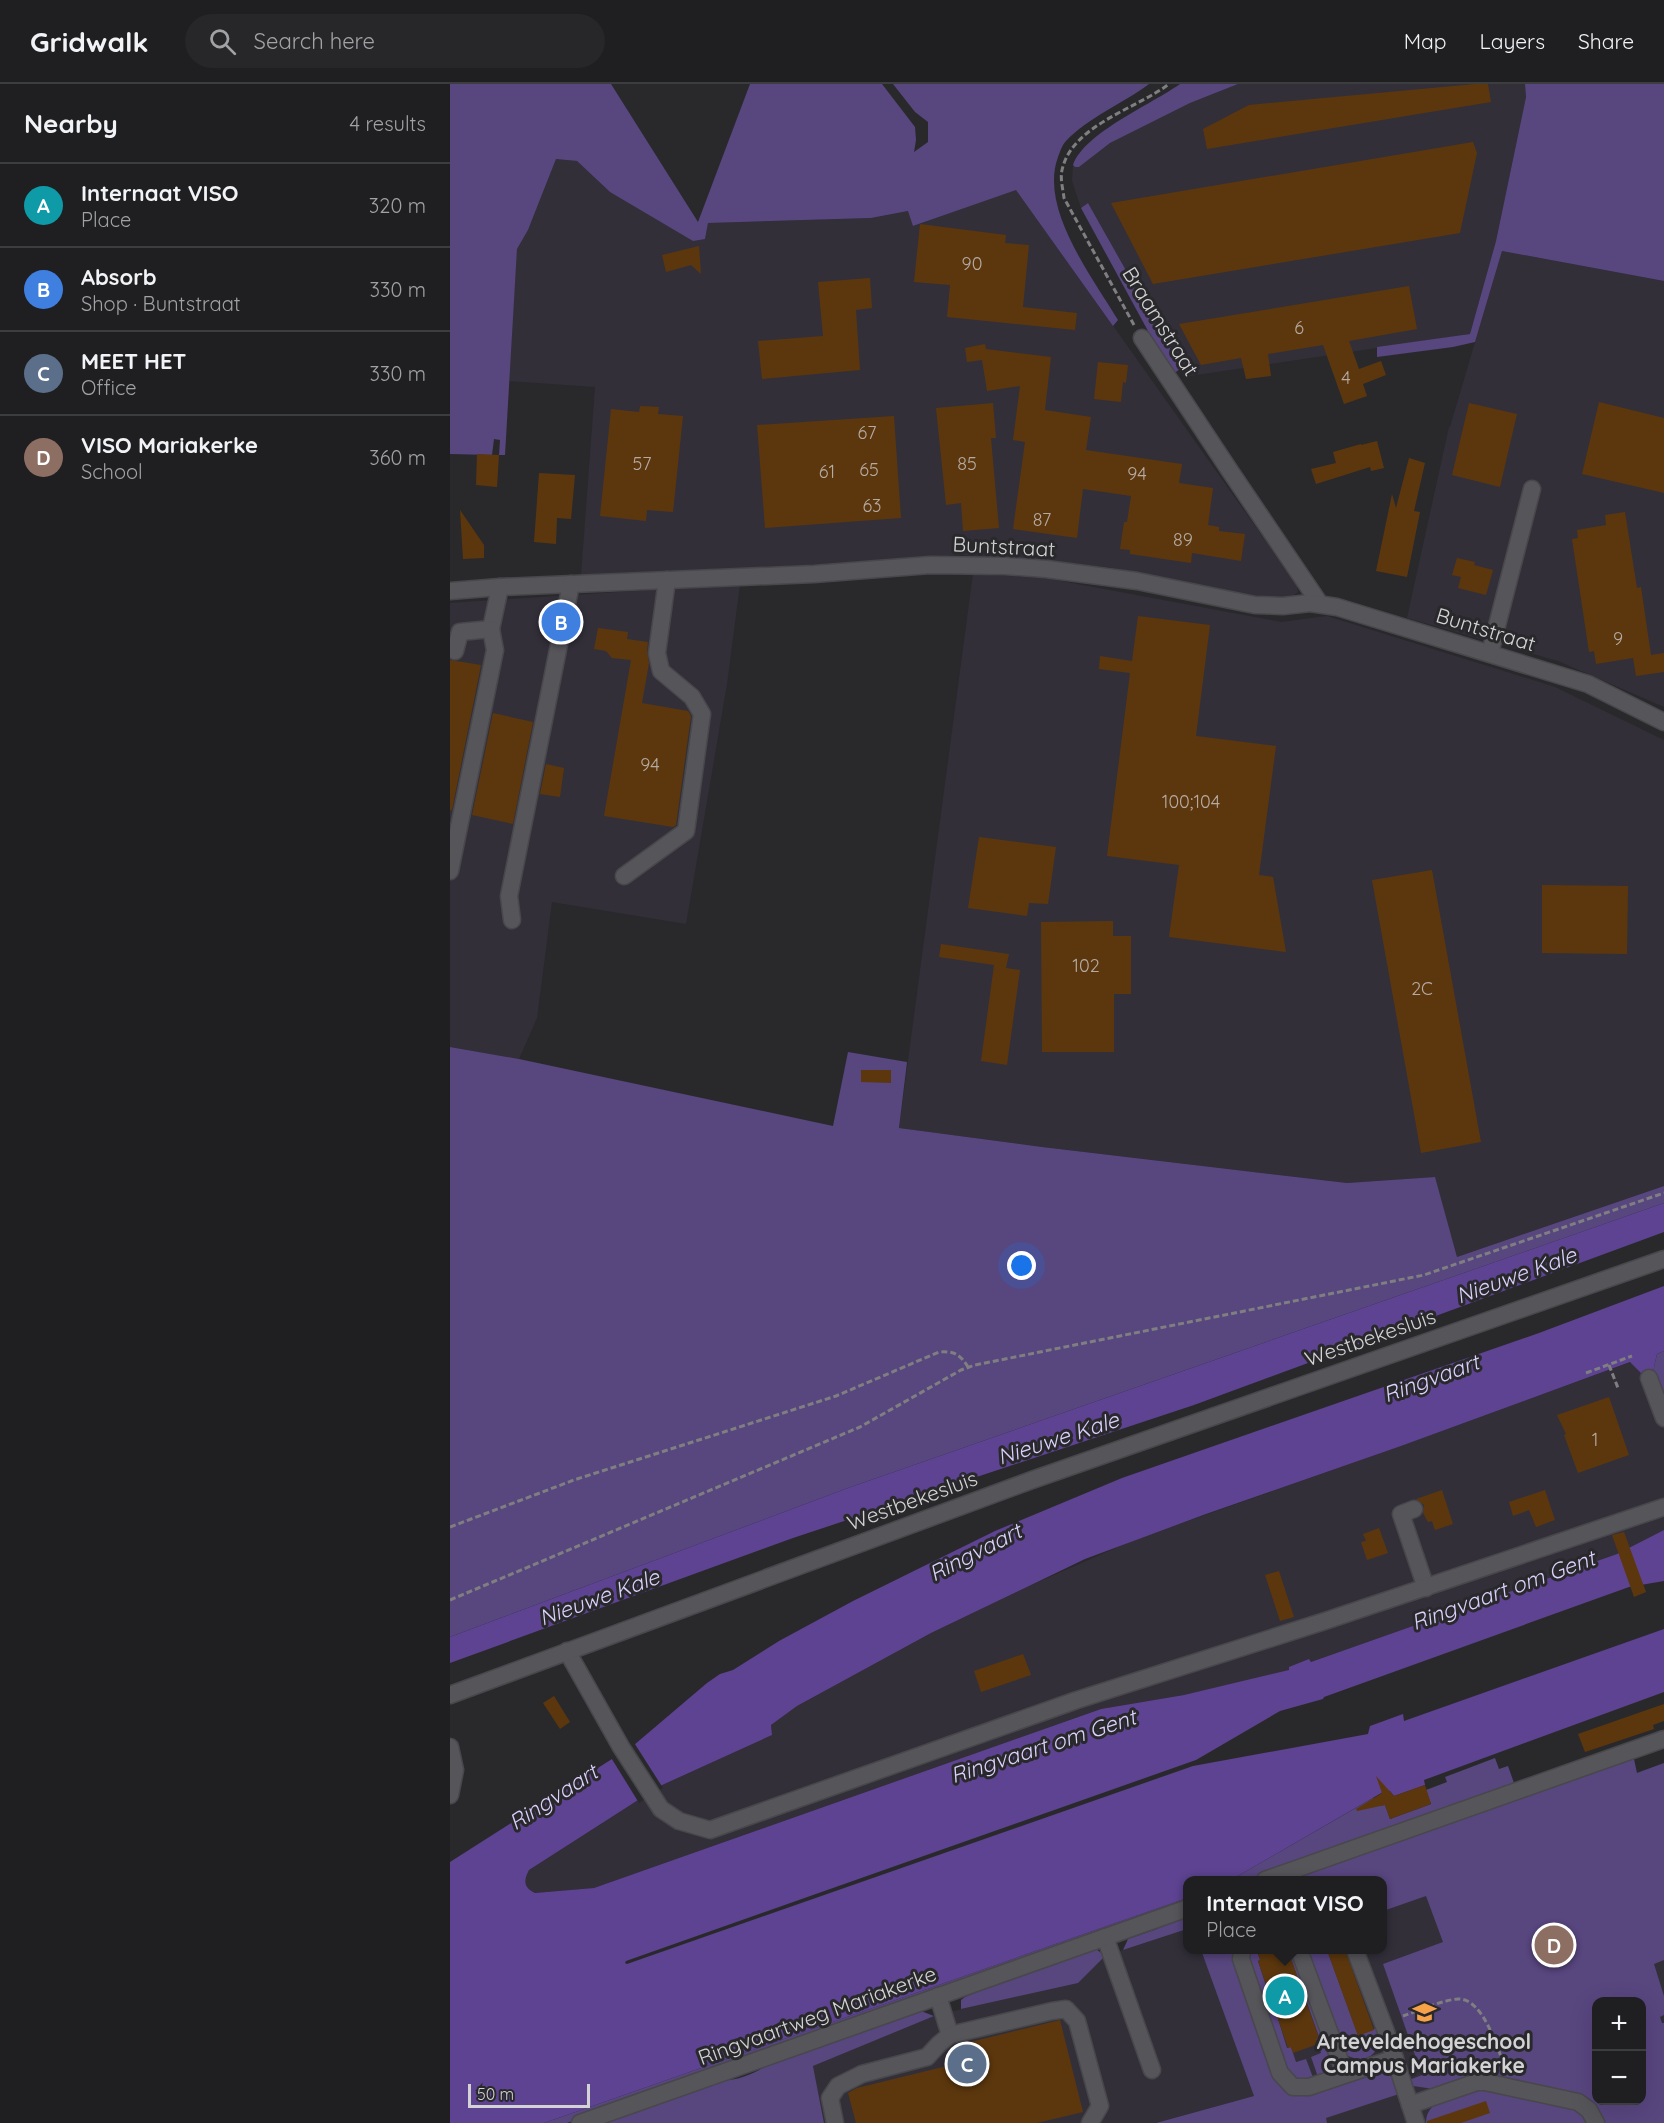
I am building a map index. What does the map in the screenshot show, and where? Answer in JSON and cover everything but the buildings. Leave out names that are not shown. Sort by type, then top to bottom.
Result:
[{"type":"street","name":"Braamstraat","points":[[1142,338],[1320,604]]},
{"type":"street","points":[[1490,653],[1532,489]]},
{"type":"street","name":"Buntstraat","points":[[450,591],[814,574],[930,565],[1005,566],[1137,581],[1255,605],[1320,604],[1588,684],[1664,722]]},
{"type":"street","points":[[624,876],[686,831],[702,714],[692,697],[661,671],[657,653],[667,580]]},
{"type":"street","points":[[512,920],[509,896],[571,584]]},
{"type":"street","points":[[450,871],[495,650],[491,629],[500,587]]},
{"type":"street","points":[[455,651],[460,632],[491,629]]},
{"type":"street","name":"Westbekesluis","points":[[450,1695],[1199,1420],[1664,1259]]},
{"type":"street","points":[[1649,1378],[1664,1418]]},
{"type":"street","points":[[567,1652],[621,1747],[661,1809],[679,1821],[710,1830],[1077,1700],[1426,1588],[1664,1507]]},
{"type":"street","points":[[1414,1509],[1401,1514],[1396,1527],[1426,1588]]},
{"type":"street","points":[[1279,1876],[1664,1739]]},
{"type":"street","points":[[450,1746],[455,1770],[450,1796]]},
{"type":"street","name":"Ringvaartweg Mariakerke","points":[[580,2123],[1183,1910]]},
{"type":"street","points":[[1105,1937],[1152,2070]]},
{"type":"street","points":[[1242,1954],[1241,1959],[1280,2073],[1293,2087],[1309,2087],[1395,2058]]},
{"type":"street","points":[[1300,1954],[1345,2074]]},
{"type":"street","points":[[1356,1954],[1416,2123]]},
{"type":"street","points":[[938,1996],[950,2035]]},
{"type":"street","points":[[835,2123],[830,2098],[838,2086],[862,2074],[927,2057],[950,2035],[1066,2009],[1077,2020],[1100,2106],[1090,2123]]},
{"type":"street","points":[[1410,2104],[1477,2082],[1578,2102],[1589,2110],[1596,2123]]},
{"type":"path","name":"Braamstraat","points":[[1142,338],[1064,198],[1061,182],[1062,170],[1077,143],[1095,128],[1169,84]]},
{"type":"path","points":[[450,1600],[860,1426],[968,1367],[1424,1275],[1664,1193]]},
{"type":"path","points":[[450,1527],[574,1480],[836,1396],[939,1352],[956,1353],[968,1367]]},
{"type":"path","points":[[1586,1373],[1632,1356]]},
{"type":"path","points":[[1609,1365],[1618,1388]]},
{"type":"path","points":[[1403,2016],[1453,2000],[1460,1999],[1470,2004],[1486,2020],[1512,2088]]},
{"type":"shaded area","points":[[450,84],[611,84],[698,222],[750,84],[882,84],[915,127],[914,152],[928,142],[928,122],[915,112],[893,84],[1149,84],[1075,132],[1062,147],[1054,177],[1056,198],[1071,242],[1118,320],[1113,326],[1016,190],[913,226],[908,211],[871,218],[708,223],[705,239],[693,241],[610,192],[577,161],[556,159],[528,230],[517,249],[505,455],[499,455],[500,440],[494,439],[492,455],[450,454]]},
{"type":"shaded area","points":[[1180,84],[1238,84],[1190,103],[1110,143],[1079,167],[1073,165],[1090,142],[1104,131]]},
{"type":"shaded area","points":[[1238,84],[1525,84],[1526,97],[1496,241],[1470,334],[1183,377],[1181,368],[1088,203],[1081,208],[1072,181],[1073,165],[1079,167],[1110,143],[1190,103]]},
{"type":"shaded area","points":[[1525,84],[1664,84],[1664,281],[1502,251],[1475,342],[1377,357],[1377,347],[1470,334],[1496,241],[1526,97]]},
{"type":"shaded area","points":[[556,159],[577,161],[610,192],[705,239],[708,223],[871,218],[909,211],[914,226],[1016,189],[1297,585],[1298,592],[1290,598],[1263,597],[1236,594],[1107,567],[961,555],[745,569],[581,576],[595,387],[508,381],[517,249],[528,230]]},
{"type":"shaded area","points":[[1088,203],[1181,368],[1172,375],[1081,208]]},
{"type":"shaded area","points":[[1502,251],[1664,281],[1664,707],[1558,661],[1407,618],[1449,427]]},
{"type":"shaded area","points":[[973,574],[1045,578],[1281,622],[1327,616],[1555,687],[1664,740],[1664,1186],[1457,1257],[1434,1177],[1347,1183],[899,1128]]},
{"type":"shaded area","points":[[740,584],[727,684],[686,924],[552,902],[537,1018],[519,1059],[450,1047],[450,603]]},
{"type":"shaded area","points":[[450,1047],[519,1059],[833,1126],[848,1052],[907,1062],[899,1128],[1347,1183],[1435,1177],[1457,1257],[1664,1186],[1664,1203],[848,1488],[450,1637]]},
{"type":"shaded area","points":[[1664,1351],[1664,1530],[1617,1554],[1311,1662],[1309,1659],[1290,1670],[1184,1695],[1101,1709],[594,1888],[535,1893],[525,1884],[524,1878],[529,1870],[660,1786],[772,1735],[771,1725],[797,1706],[931,1633],[1029,1586],[1134,1540],[1631,1362],[1643,1375]]},
{"type":"shaded area","points":[[1664,1351],[1664,1402],[1653,1372],[1657,1354]]},
{"type":"shaded area","points":[[1495,1758],[1499,1769],[1508,1766],[1514,1783],[1263,1876],[1238,1876],[1373,1798],[1377,1806],[1385,1805],[1390,1819],[1431,1804],[1426,1790],[1447,1782],[1445,1777]]},
{"type":"shaded area","points":[[1634,1759],[1637,1773],[1664,1763],[1664,1960],[1654,1964],[1664,1996],[1664,2015],[1660,2017],[1664,2023],[1664,2123],[1601,2123],[1597,2112],[1487,2075],[1434,2089],[1413,2086],[1409,2080],[1422,2075],[1383,1964],[1443,1942],[1426,1896],[1387,1910],[1387,1876],[1296,1876]]},
{"type":"shaded area","points":[[1664,1763],[1664,2123],[1264,2123],[1254,2096],[1156,2123],[824,2123],[813,2066],[926,2018],[998,2000],[1105,1956],[1183,1930],[1183,1954],[1387,1954],[1387,1876],[1339,1876]]},
{"type":"shaded area","points":[[1183,1899],[1183,1904],[567,2123],[544,2123]]},
{"type":"shaded area","points":[[1183,1914],[1183,1930],[1123,1950],[1128,1939],[1157,1929]]},
{"type":"shaded area","points":[[1096,1949],[1105,1956],[1078,1983],[961,2009],[961,2000],[992,1985]]},
{"type":"shaded area","points":[[1202,1954],[1239,1954],[1295,2093],[1310,2095],[1383,2070],[1392,2074],[1399,2094],[1326,2118],[1327,2123],[1156,2123],[1254,2096]]},
{"type":"shaded area","points":[[1258,1954],[1260,1960],[1258,1961],[1271,2001],[1262,2005],[1247,1955]]},
{"type":"shaded area","points":[[1289,1954],[1296,1954],[1332,2060],[1328,2071],[1318,2077],[1311,2057],[1321,2053],[1316,2039],[1319,2037],[1307,2003],[1303,2004],[1302,1990]]},
{"type":"shaded area","points":[[1307,1954],[1328,1954],[1358,2035],[1376,2028],[1378,2043],[1373,2054],[1362,2059],[1346,2055]]},
{"type":"shaded area","points":[[921,2011],[934,2016],[813,2066],[824,2123],[600,2123],[714,2080],[744,2077],[772,2061]]},
{"type":"shaded area","points":[[1276,2012],[1287,2048],[1291,2047],[1296,2062],[1306,2059],[1314,2080],[1296,2080],[1288,2073],[1266,2015]]},
{"type":"shaded area","points":[[1485,2088],[1578,2108],[1591,2123],[1426,2123],[1432,2107],[1439,2102]]},
{"type":"water","name":"Nieuwe Kale","points":[[1664,1203],[1664,1232],[1194,1405],[793,1538],[450,1663],[450,1637],[848,1488]]},
{"type":"water","points":[[1664,1286],[1664,1351],[1657,1354],[1653,1372],[1643,1375],[1630,1362],[1085,1559],[931,1633],[797,1706],[771,1725],[772,1735],[660,1786],[529,1870],[526,1884],[535,1893],[594,1888],[1101,1709],[1184,1695],[1289,1670],[1289,1667],[1309,1659],[1311,1662],[1617,1554],[1664,1530],[1664,1581],[1629,1587],[1323,1699],[1280,1711],[1196,1760],[625,1963],[1193,1766],[1368,1734],[1370,1726],[1403,1714],[1404,1721],[1664,1629],[1664,1692],[1424,1780],[1425,1785],[1394,1796],[1390,1791],[1383,1792],[1238,1876],[1183,1876],[1183,1899],[544,2123],[450,2123],[450,1862],[634,1745],[720,1674],[733,1670],[779,1641],[853,1601],[995,1531],[1122,1478],[1539,1333]]},
{"type":"pier","points":[[633,1741],[663,1788],[639,1803],[610,1756]]},
{"type":"place","name":"Absorb","points":[[561,622]]},
{"type":"place","name":"VISO Mariakerke","points":[[1554,1945]]},
{"type":"place","name":"Internaat VISO","points":[[1285,1996]]},
{"type":"place","name":"Arteveldehogeschool Campus Mariakerke","points":[[1424,2013]]},
{"type":"place","name":"MEET HET","points":[[967,2064]]},
{"type":"water label","name":"Ringvaart","points":[[1431,1378]]},
{"type":"water label","name":"Ringvaart","points":[[975,1552]]},
{"type":"water label","name":"Ringvaart om Gent","points":[[1503,1590]]},
{"type":"water label","name":"Ringvaart om Gent","points":[[1043,1746]]},
{"type":"water label","name":"Ringvaart","points":[[553,1797]]}]
